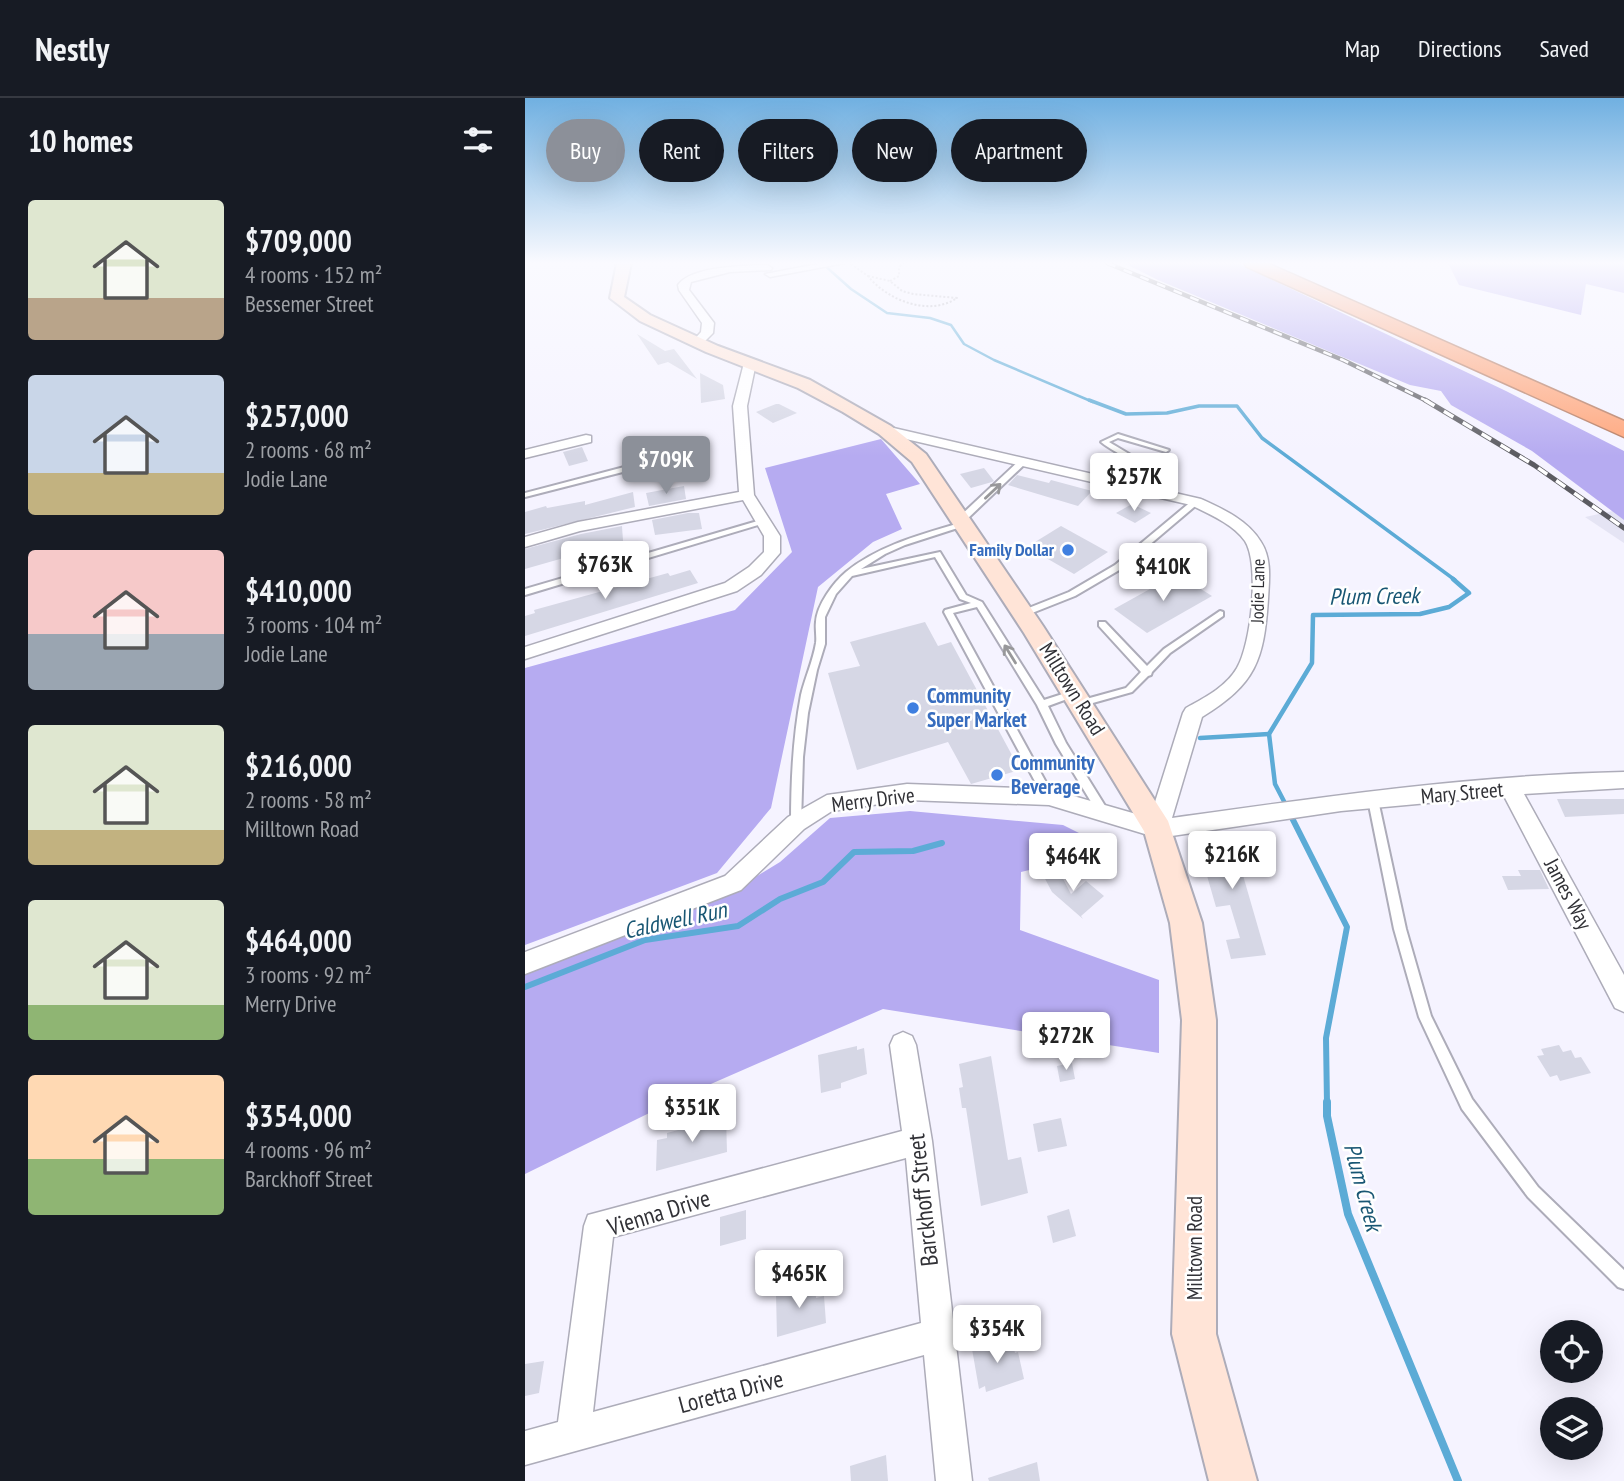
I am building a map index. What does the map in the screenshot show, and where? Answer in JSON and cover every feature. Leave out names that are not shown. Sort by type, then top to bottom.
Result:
[{"type":"highway","points":[[1398,328],[1624,430]]},
{"type":"highway","points":[[1417,328],[1624,420]]},
{"type":"street","name":"Milltown Road","points":[[669,328],[698,342],[804,384],[885,430],[919,458],[1024,613],[1158,829],[1186,923],[1199,1020],[1194,1334],[1233,1481]]},
{"type":"street","points":[[698,342],[708,333],[708,328]]},
{"type":"street","points":[[525,653],[731,587],[755,571],[772,553],[772,536],[747,495],[740,406],[750,363]]},
{"type":"street","name":"Jodie Lane","points":[[885,430],[1196,502],[1239,526],[1258,550],[1261,570],[1257,645],[1252,663],[1232,688],[1193,713],[1158,829]]},
{"type":"street","points":[[525,454],[586,439]]},
{"type":"street","points":[[525,542],[578,527],[747,495]]},
{"type":"street","name":"Mary Street","points":[[1301,807],[1624,780]]},
{"type":"street","name":"James Way","points":[[1511,789],[1624,1000]]},
{"type":"street","name":"Merry Drive","points":[[525,963],[733,883],[796,823],[827,803],[907,792],[1049,797],[1158,829],[1301,807]]},
{"type":"street","name":"Barckhoff Street","points":[[903,1045],[918,1141],[954,1481]]},
{"type":"street","name":"Vienna Drive","points":[[573,1435],[599,1226],[918,1141]]},
{"type":"street","name":"Loretta Drive","points":[[525,1448],[938,1335]]},
{"type":"lane","points":[[1151,492],[1153,484],[1144,467],[1104,442],[1118,436],[1166,450]]},
{"type":"lane","points":[[525,495],[651,462]]},
{"type":"lane","points":[[796,823],[795,769],[806,685],[822,642],[820,616],[830,594],[848,574],[871,557],[964,521],[1023,463]]},
{"type":"lane","points":[[1024,613],[1072,594],[1118,567],[1196,502]]},
{"type":"lane","points":[[525,593],[764,522]]},
{"type":"lane","points":[[848,574],[937,554],[963,597],[979,604],[1042,704],[1061,744],[1103,812]]},
{"type":"lane","points":[[979,604],[947,612],[1049,797]]},
{"type":"lane","points":[[1042,704],[1129,690],[1167,651],[1220,614]]},
{"type":"lane","points":[[1102,624],[1148,673]]},
{"type":"lane","points":[[1373,800],[1400,929],[1425,1017],[1467,1104],[1533,1192],[1624,1281]]},
{"type":"shaded area","points":[[1272,328],[1373,328],[1624,451],[1624,520],[1532,451],[1451,405],[1441,391],[1410,385]]},
{"type":"shaded area","points":[[881,439],[920,484],[886,494],[902,529],[873,542],[818,587],[771,808],[717,873],[525,945],[525,668],[735,610],[792,552],[765,468]]},
{"type":"shaded area","points":[[1613,511],[1624,519],[1624,543],[1585,517]]},
{"type":"shaded area","points":[[910,811],[1063,825],[1113,850],[1021,872],[1020,930],[1159,980],[1159,1053],[883,1009],[688,1094],[525,1174],[525,973],[721,898],[780,862],[830,818]]},
{"type":"building","points":[[637,334],[665,351],[674,349],[697,379],[668,362],[658,365]]},
{"type":"building","points":[[700,373],[723,385],[725,399],[701,403]]},
{"type":"building","points":[[776,404],[797,413],[773,423],[756,412]]},
{"type":"building","points":[[582,447],[588,461],[569,466],[563,452]]},
{"type":"building","points":[[984,468],[994,481],[971,488],[960,474]]},
{"type":"building","points":[[1017,475],[1049,483],[1051,480],[1092,491],[1078,506],[1008,485]]},
{"type":"building","points":[[684,486],[686,499],[649,506],[646,493]]},
{"type":"building","points":[[633,492],[635,507],[525,534],[525,512],[546,506],[547,508],[585,501],[585,505]]},
{"type":"building","points":[[1132,504],[1151,513],[1135,523],[1116,513]]},
{"type":"building","points":[[699,513],[702,529],[655,535],[652,520]]},
{"type":"building","points":[[622,526],[623,541],[525,569],[525,549]]},
{"type":"building","name":"Family Dollar","points":[[1061,526],[1108,552],[1074,574],[1027,547]]},
{"type":"building","points":[[690,570],[698,583],[525,636],[525,616],[535,613],[534,610],[668,573],[670,576]]},
{"type":"building","points":[[1177,574],[1212,596],[1147,633],[1114,609]]},
{"type":"building","name":"Community Super Market","points":[[925,622],[938,646],[951,642],[1020,770],[971,784],[948,742],[857,770],[828,673],[860,666],[850,642]]},
{"type":"building","points":[[1557,799],[1624,799],[1624,814],[1565,817]]},
{"type":"building","points":[[1240,834],[1250,864],[1240,865],[1266,955],[1231,959],[1226,940],[1240,938],[1230,905],[1216,907],[1197,841]]},
{"type":"building","points":[[1057,867],[1071,894],[1086,881],[1104,896],[1081,916],[1083,919],[1052,892],[1042,873]]},
{"type":"building","points":[[1518,870],[1540,870],[1549,889],[1508,890],[1502,876],[1521,876]]},
{"type":"building","points":[[1559,1045],[1563,1052],[1571,1050],[1575,1058],[1581,1057],[1591,1073],[1560,1081],[1557,1075],[1550,1077],[1537,1056],[1544,1055],[1541,1049]]},
{"type":"building","points":[[857,1046],[857,1050],[864,1048],[867,1074],[841,1083],[841,1088],[821,1093],[818,1055]]},
{"type":"building","points":[[991,1056],[1008,1160],[1021,1157],[1028,1193],[981,1206],[966,1108],[962,1108],[959,1088],[963,1087],[959,1064]]},
{"type":"building","points":[[1072,1063],[1075,1079],[1060,1082],[1057,1066]]},
{"type":"building","points":[[726,1117],[727,1152],[656,1171],[657,1140],[667,1138],[667,1133]]},
{"type":"building","points":[[1061,1118],[1067,1146],[1038,1152],[1033,1124]]},
{"type":"building","points":[[1069,1209],[1076,1236],[1053,1243],[1047,1216]]},
{"type":"building","points":[[746,1210],[746,1239],[720,1246],[720,1217]]},
{"type":"building","points":[[815,1284],[816,1298],[824,1296],[826,1323],[777,1337],[776,1294]]},
{"type":"building","points":[[1011,1336],[1024,1379],[986,1392],[985,1386],[979,1389],[972,1349]]},
{"type":"building","points":[[544,1361],[539,1393],[525,1396],[525,1364]]},
{"type":"building","points":[[886,1455],[888,1481],[851,1481],[850,1466]]},
{"type":"building","points":[[1037,1462],[1040,1481],[989,1481],[988,1478]]},
{"type":"waterway","name":"Plum Creek","points":[[953,328],[964,344],[994,360],[1093,402]]},
{"type":"waterway","name":"Plum Creek","points":[[1089,400],[1126,414],[1167,413],[1199,406],[1237,406],[1262,438],[1455,580]]},
{"type":"waterway","name":"Plum Creek","points":[[1269,734],[1312,663],[1313,615],[1420,614],[1449,607],[1469,593],[1453,579]]},
{"type":"waterway","name":"Caldwell Run","points":[[1200,738],[1269,734]]},
{"type":"waterway","name":"Plum Creek","points":[[1269,734],[1275,784],[1288,809]]},
{"type":"waterway","name":"Plum Creek","points":[[1287,808],[1347,927],[1326,1038],[1327,1104]]},
{"type":"waterway","name":"Caldwell Run","points":[[525,987],[645,940],[738,926],[780,899],[823,882],[854,852],[913,851],[942,843]]},
{"type":"waterway","name":"Plum Creek","points":[[1327,1104],[1327,1116],[1348,1214],[1458,1481]]},
{"type":"railway","points":[[1264,328],[1343,360],[1425,400]]},
{"type":"railway","points":[[1425,400],[1534,465],[1624,528]]},
{"type":"place","name":"Family Dollar","points":[[1068,550]]},
{"type":"place","name":"Community Super Market","points":[[913,708]]},
{"type":"place","name":"Community Beverage","points":[[997,775]]}]
